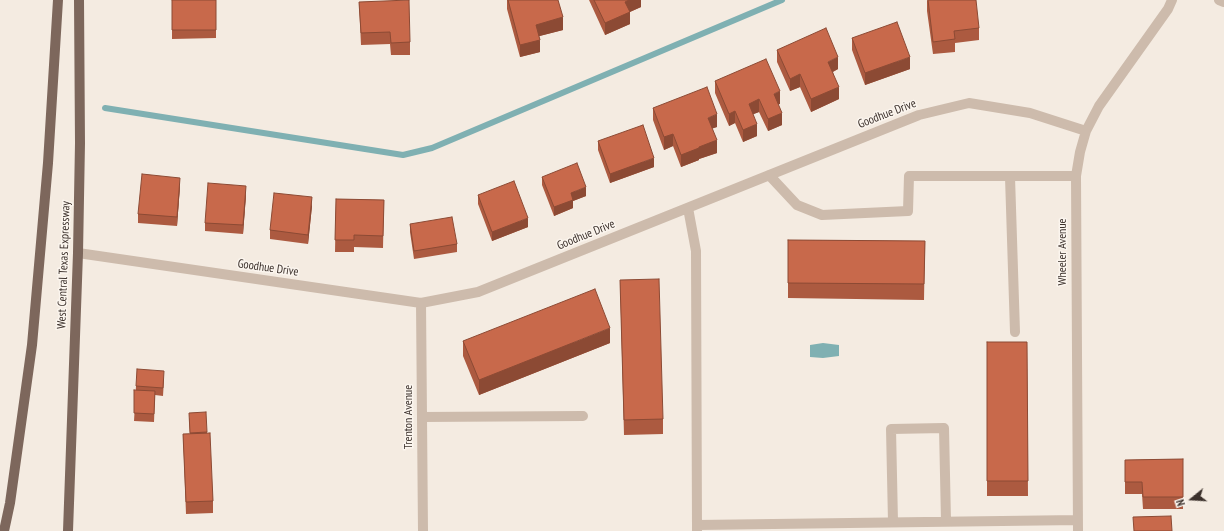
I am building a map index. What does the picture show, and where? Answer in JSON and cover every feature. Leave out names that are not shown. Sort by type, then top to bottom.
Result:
[{"type":"main road","points":[[4,531],[10,503],[32,345],[48,164],[58,0]]},
{"type":"main road","name":"West Central Texas Expressway","points":[[68,531],[78,253],[80,143],[79,0]]},
{"type":"street","name":"Wheeler Avenue","points":[[1078,531],[1076,176],[1080,152],[1086,131],[1099,106],[1168,9],[1172,0]]},
{"type":"street","points":[[1219,0],[1224,2]]},
{"type":"street","name":"Goodhue Drive","points":[[78,253],[421,303],[478,292],[919,115],[969,102],[1030,113],[1086,131]]},
{"type":"street","points":[[769,175],[797,205],[822,215],[908,211],[909,176],[1076,176]]},
{"type":"street","points":[[1010,177],[1015,332]]},
{"type":"street","points":[[688,208],[696,251],[696,528],[893,522],[1078,520]]},
{"type":"street","name":"Trenton Avenue","points":[[421,303],[423,531]]},
{"type":"street","points":[[422,417],[584,416]]},
{"type":"street","points":[[893,522],[891,429],[944,428],[946,522]]},
{"type":"street","points":[[1023,520],[1023,531]]},
{"type":"water","points":[[823,343],[839,345],[839,356],[823,358],[810,357],[810,345]]},
{"type":"building","points":[[172,0],[216,0],[216,30],[172,30]]},
{"type":"building","points":[[409,0],[410,42],[391,43],[390,32],[361,33],[359,2]]},
{"type":"building","points":[[508,0],[558,0],[563,17],[536,25],[540,40],[520,45]]},
{"type":"building","points":[[594,0],[629,0],[625,2],[630,12],[605,23]]},
{"type":"building","points":[[928,0],[976,0],[979,28],[954,31],[955,39],[933,42]]},
{"type":"building","points":[[897,22],[910,57],[865,73],[852,38]]},
{"type":"building","points":[[826,28],[838,57],[828,62],[839,87],[811,99],[800,74],[790,79],[777,50]]},
{"type":"building","points":[[766,59],[780,91],[774,94],[782,113],[768,119],[759,99],[749,104],[757,124],[743,130],[735,111],[729,114],[715,81]]},
{"type":"building","points":[[707,87],[717,114],[708,118],[717,140],[681,155],[673,134],[664,137],[653,108]]},
{"type":"building","points":[[643,125],[654,158],[610,174],[598,141]]},
{"type":"building","points":[[577,163],[586,187],[571,193],[573,200],[554,207],[542,177]]},
{"type":"building","points":[[142,174],[180,178],[177,217],[138,214]]},
{"type":"building","points":[[514,181],[528,218],[492,232],[478,195]]},
{"type":"building","points":[[208,183],[246,186],[243,225],[205,223]]},
{"type":"building","points":[[274,193],[312,197],[308,235],[270,230]]},
{"type":"building","points":[[336,199],[384,200],[383,236],[354,235],[354,240],[335,240]]},
{"type":"building","points":[[452,217],[457,244],[414,251],[410,224]]},
{"type":"building","points":[[788,240],[925,241],[924,284],[788,283]]},
{"type":"building","points":[[659,279],[663,419],[624,420],[620,280]]},
{"type":"building","points":[[595,289],[610,328],[479,380],[463,341]]},
{"type":"building","points":[[987,342],[1027,342],[1028,481],[987,481]]},
{"type":"building","points":[[137,369],[164,371],[163,388],[136,386]]},
{"type":"building","points":[[134,390],[155,391],[154,414],[134,413]]},
{"type":"building","points":[[206,412],[207,432],[190,433],[189,413]]},
{"type":"building","points":[[210,433],[213,501],[186,502],[183,434]]},
{"type":"building","points":[[1183,459],[1183,497],[1143,497],[1142,482],[1125,482],[1125,460]]},
{"type":"building","points":[[1171,516],[1172,531],[1134,531],[1133,517]]},
{"type":"waterway","points":[[105,108],[403,155],[432,148],[782,0]]}]
